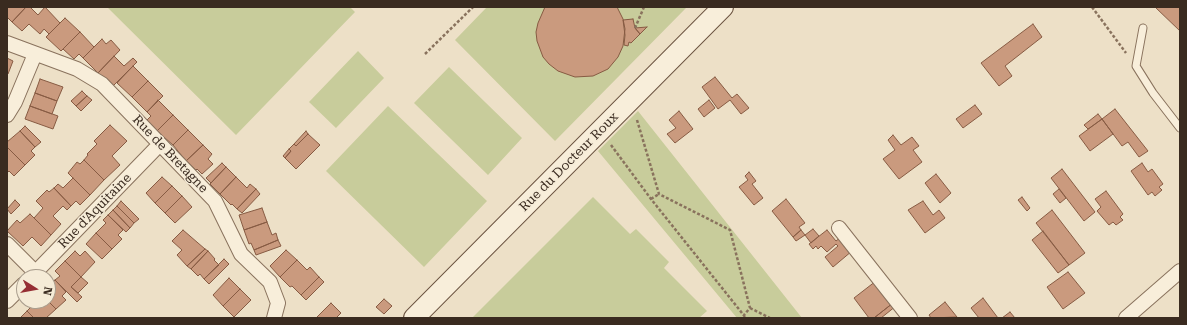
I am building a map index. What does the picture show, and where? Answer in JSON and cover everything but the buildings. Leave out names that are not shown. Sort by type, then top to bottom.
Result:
[{"type":"street","name":"Rue du Docteur Roux","points":[[414,318],[723,7]]},
{"type":"street","name":"Rue de Bretagne","points":[[7,43],[77,69],[102,84],[215,201],[241,254],[270,282],[278,303],[274,318]]},
{"type":"street","points":[[7,115],[15,102],[35,54]]},
{"type":"street","name":"Rue d'Aquitaine","points":[[39,269],[160,144]]},
{"type":"street","points":[[839,228],[910,318]]},
{"type":"street","points":[[7,244],[28,269]]},
{"type":"street","points":[[1126,318],[1180,271]]},
{"type":"street","points":[[7,301],[16,292]]},
{"type":"lane","points":[[1143,28],[1136,66],[1153,93],[1180,128]]},
{"type":"path","points":[[425,54],[473,7]]},
{"type":"path","points":[[635,28],[644,7]]},
{"type":"path","points":[[1092,7],[1136,66]]},
{"type":"path","points":[[637,120],[659,194],[730,230],[750,308],[770,318]]},
{"type":"path","points":[[600,131],[651,199],[746,318]]},
{"type":"path","points":[[651,199],[659,194]]},
{"type":"path","points":[[744,315],[750,308]]},
{"type":"green space","points":[[107,7],[350,7],[355,12],[236,135]]},
{"type":"green space","points":[[487,7],[686,8],[555,141],[455,40]]},
{"type":"green space","points":[[358,51],[384,78],[336,128],[309,102]]},
{"type":"green space","points":[[449,67],[522,138],[488,175],[414,103]]},
{"type":"green space","points":[[388,106],[487,201],[424,267],[326,171]]},
{"type":"green space","points":[[638,111],[802,318],[737,318],[598,151]]},
{"type":"green space","points":[[593,197],[630,234],[636,229],[669,262],[664,268],[707,311],[699,318],[472,318]]}]
